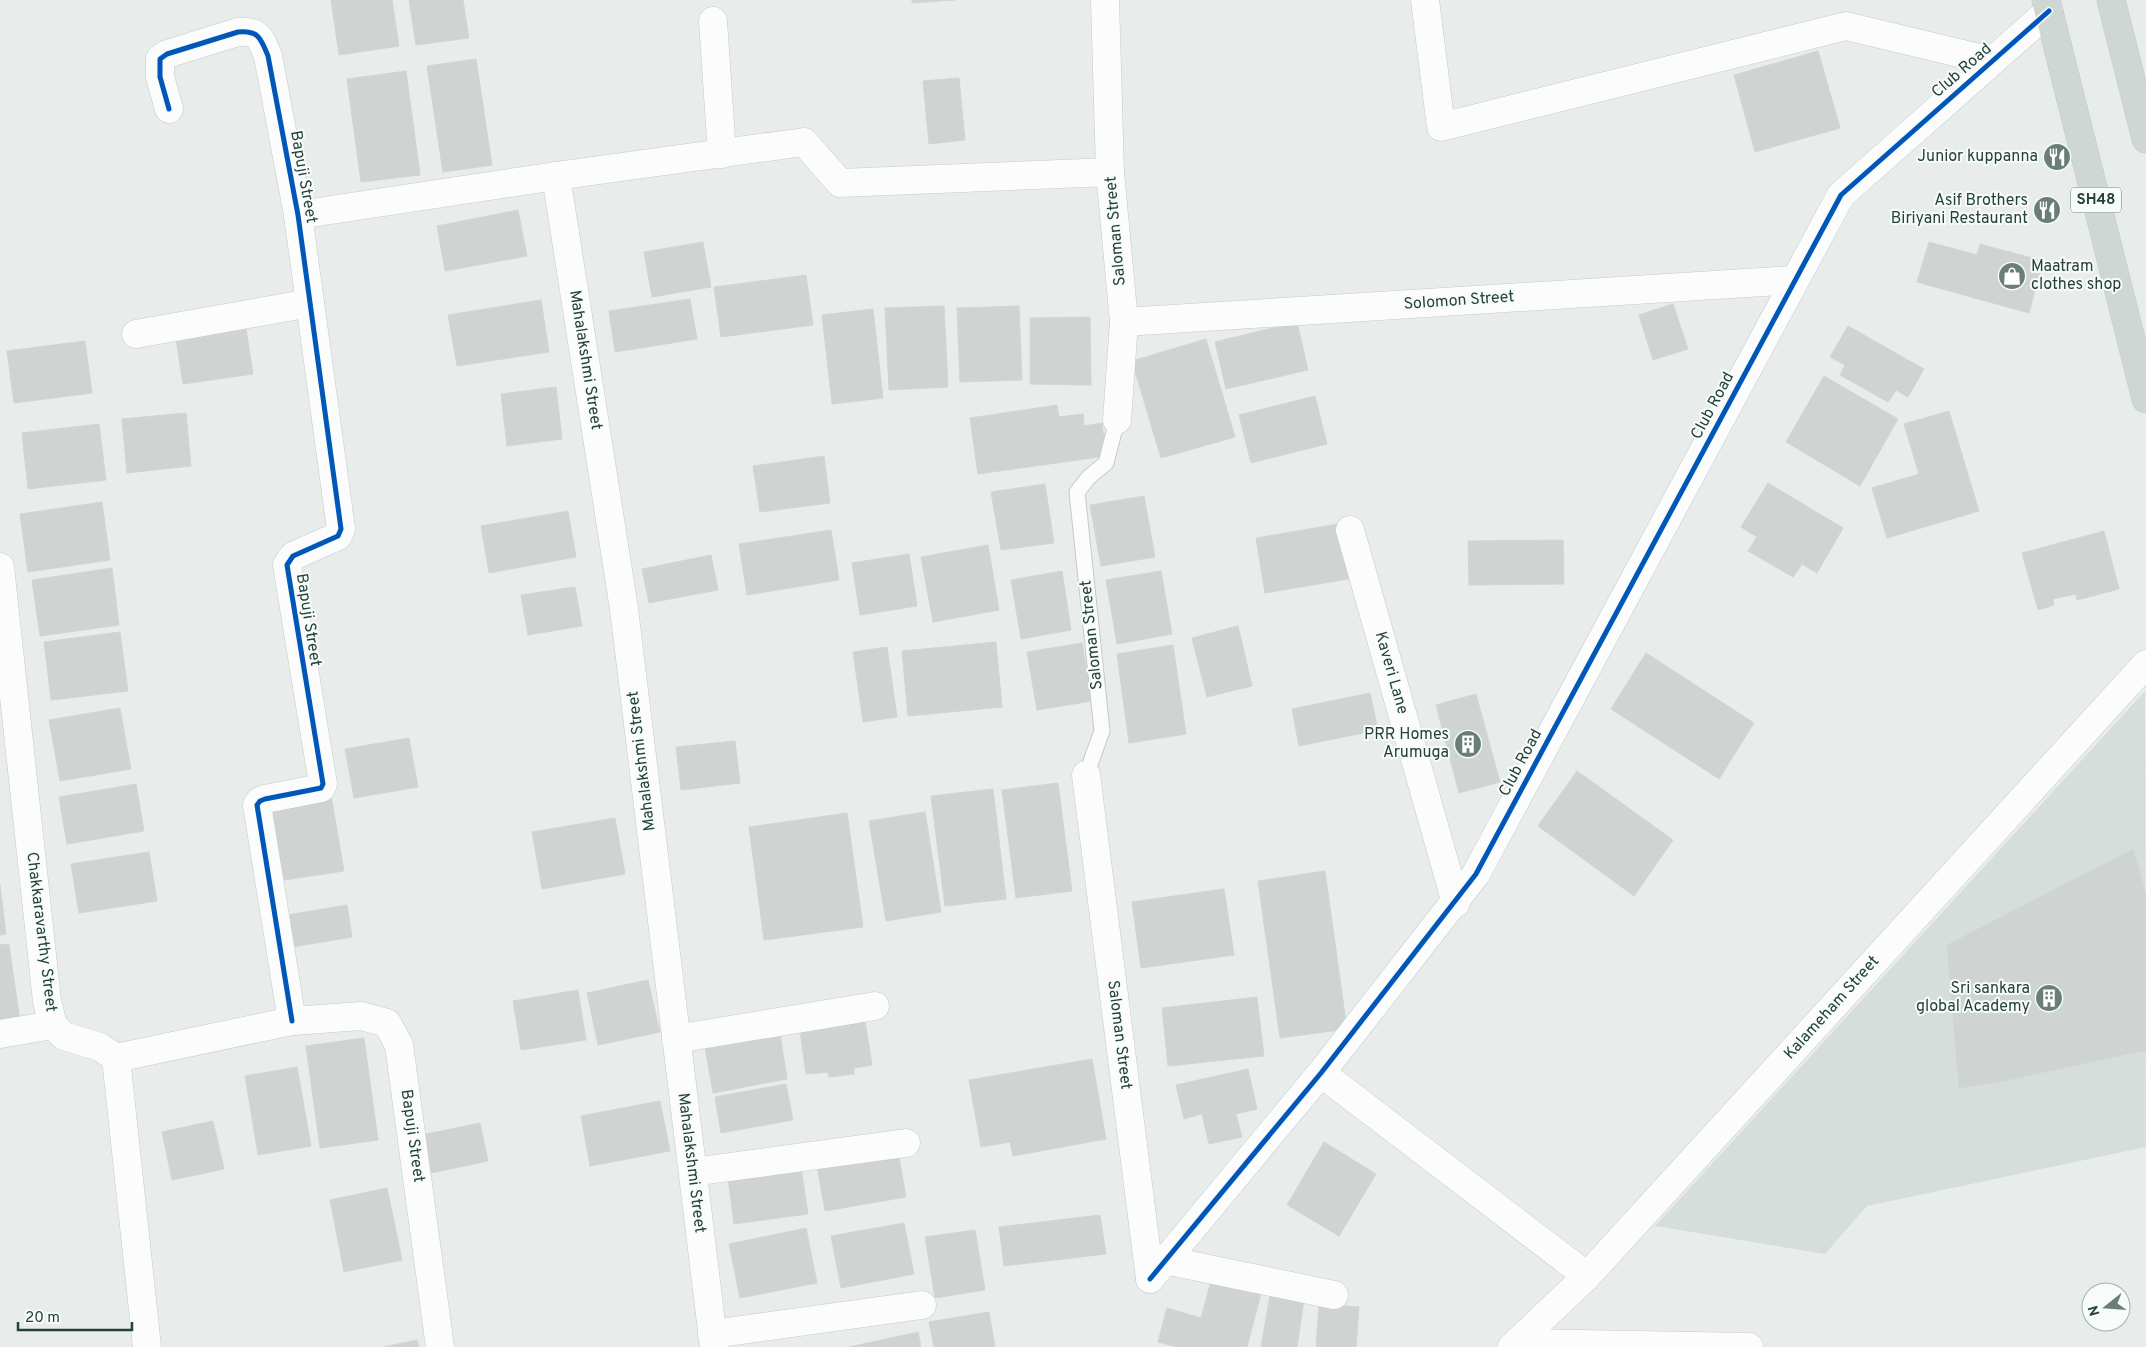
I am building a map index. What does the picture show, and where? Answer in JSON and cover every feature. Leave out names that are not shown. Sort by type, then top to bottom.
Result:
[{"type":"main road","points":[[2111,0],[2146,139]]},
{"type":"main road","name":"SH48","points":[[2048,6],[2146,399]]},
{"type":"street","name":"Saloman Street","points":[[1105,0],[1110,172],[1124,322],[1117,420]]},
{"type":"street","points":[[1425,0],[1441,127],[1846,26],[1992,61]]},
{"type":"street","name":"Club Road","points":[[1158,1269],[1321,1073],[1456,903],[1476,874],[1840,195],[1992,61],[2048,6]]},
{"type":"street","points":[[713,21],[722,154]]},
{"type":"street","name":"Bapuji Street","points":[[169,109],[159,67],[160,59],[167,54],[238,32],[250,31],[258,35],[268,56],[298,215],[340,532],[338,536],[293,556],[287,565],[323,784],[319,789],[260,801],[257,805],[292,1021]]},
{"type":"street","points":[[298,215],[556,176],[804,142],[840,183],[1110,172]]},
{"type":"street","name":"Mahalakshmi Street","points":[[556,176],[624,609],[713,1340]]},
{"type":"street","name":"Solomon Street","points":[[1124,322],[1794,280]]},
{"type":"street","points":[[136,334],[310,303]]},
{"type":"street","name":"Kaveri Lane","points":[[1350,530],[1456,903]]},
{"type":"street","name":"Chakkaravarthy Street","points":[[0,567],[47,1001],[53,1024],[64,1036],[100,1047],[116,1058]]},
{"type":"street","name":"Kalameham Street","points":[[1514,1345],[1587,1276],[2146,664]]},
{"type":"street","name":"Saloman Street","points":[[1086,775],[1158,1269]]},
{"type":"street","points":[[676,1039],[875,1006]]},
{"type":"street","name":"Bapuji Street","points":[[116,1058],[292,1021],[361,1016],[387,1023],[399,1045],[440,1347]]},
{"type":"street","points":[[0,1034],[53,1024]]},
{"type":"street","points":[[116,1058],[147,1347]]},
{"type":"street","points":[[1321,1073],[1587,1276]]},
{"type":"street","points":[[693,1172],[906,1143]]},
{"type":"street","points":[[1158,1269],[1334,1295]]},
{"type":"street","points":[[713,1340],[922,1305]]},
{"type":"street","points":[[1514,1345],[1749,1347]]},
{"type":"lane","name":"Saloman Street","points":[[1086,775],[1102,731],[1077,492],[1089,477],[1106,464],[1117,420]]},
{"type":"shaded area","points":[[2145,691],[2146,1147],[1867,1206],[1825,1254],[1655,1226]]},
{"type":"building","points":[[331,0],[392,0],[399,46],[339,55]]},
{"type":"building","points":[[409,0],[463,0],[469,38],[416,45]]},
{"type":"building","points":[[912,0],[955,0],[912,3]]},
{"type":"building","points":[[1818,51],[1840,128],[1755,152],[1734,75]]},
{"type":"building","points":[[476,59],[492,165],[443,172],[427,66]]},
{"type":"building","points":[[406,71],[420,175],[361,182],[347,79]]},
{"type":"building","points":[[959,78],[965,140],[929,144],[923,81]]},
{"type":"building","points":[[518,210],[527,256],[445,271],[437,226]]},
{"type":"building","points":[[703,242],[711,287],[652,297],[644,252]]},
{"type":"building","points":[[1929,242],[1977,255],[1980,244],[2043,261],[2029,313],[1917,282]]},
{"type":"building","points":[[806,275],[813,325],[721,337],[714,287]]},
{"type":"building","points":[[690,299],[697,339],[615,352],[609,311]]},
{"type":"building","points":[[541,300],[549,352],[457,366],[448,315]]},
{"type":"building","points":[[1673,304],[1688,349],[1653,360],[1639,315]]},
{"type":"building","points":[[944,306],[948,387],[889,390],[885,308]]},
{"type":"building","points":[[1019,306],[1022,380],[960,382],[957,308]]},
{"type":"building","points":[[873,309],[883,398],[832,404],[822,315]]},
{"type":"building","points":[[1090,317],[1091,385],[1030,384],[1030,318]]},
{"type":"building","points":[[1297,322],[1308,370],[1226,389],[1215,342]]},
{"type":"building","points":[[245,323],[253,374],[183,384],[175,333]]},
{"type":"building","points":[[1848,326],[1924,369],[1908,397],[1896,390],[1888,402],[1840,375],[1845,365],[1830,357]]},
{"type":"building","points":[[1206,339],[1235,437],[1161,458],[1132,361]]},
{"type":"building","points":[[85,341],[92,393],[14,403],[7,351]]},
{"type":"building","points":[[1824,376],[1898,419],[1860,486],[1786,442]]},
{"type":"building","points":[[556,387],[562,439],[507,446],[501,394]]},
{"type":"building","points":[[1315,396],[1327,444],[1251,463],[1239,415]]},
{"type":"building","points":[[1057,405],[1059,417],[1083,414],[1084,426],[1102,423],[1106,456],[978,474],[970,418]]},
{"type":"building","points":[[1949,411],[1979,511],[1887,538],[1872,488],[1919,474],[1904,424]]},
{"type":"building","points":[[186,413],[191,466],[127,473],[122,419]]},
{"type":"building","points":[[99,424],[106,480],[28,489],[22,433]]},
{"type":"building","points":[[824,456],[830,503],[760,512],[753,466]]},
{"type":"building","points":[[1768,483],[1843,528],[1817,573],[1802,564],[1793,577],[1748,551],[1757,537],[1741,527]]},
{"type":"building","points":[[1045,484],[1054,543],[1001,550],[991,492]]},
{"type":"building","points":[[1144,496],[1155,557],[1101,566],[1090,505]]},
{"type":"building","points":[[102,502],[110,560],[28,572],[20,514]]},
{"type":"building","points":[[568,511],[576,557],[489,573],[481,526]]},
{"type":"building","points":[[1344,523],[1354,578],[1265,593],[1256,538]]},
{"type":"building","points":[[831,530],[839,580],[747,595],[739,544]]},
{"type":"building","points":[[2104,531],[2119,589],[2077,600],[2076,594],[2053,599],[2054,605],[2038,610],[2022,553]]},
{"type":"building","points":[[1563,540],[1564,584],[1469,585],[1468,541]]},
{"type":"building","points":[[988,545],[999,610],[933,622],[921,557]]},
{"type":"building","points":[[909,554],[917,606],[860,615],[852,563]]},
{"type":"building","points":[[711,555],[718,590],[649,603],[642,569]]},
{"type":"building","points":[[112,568],[119,625],[40,636],[32,580]]},
{"type":"building","points":[[1062,571],[1071,630],[1021,639],[1011,580]]},
{"type":"building","points":[[1161,571],[1172,634],[1117,644],[1106,580]]},
{"type":"building","points":[[575,587],[582,626],[528,635],[521,595]]},
{"type":"building","points":[[1238,626],[1252,686],[1207,697],[1192,638]]},
{"type":"building","points":[[120,632],[128,691],[51,700],[44,642]]},
{"type":"building","points":[[996,642],[1002,707],[908,716],[902,651]]},
{"type":"building","points":[[1082,643],[1092,701],[1037,710],[1027,652]]},
{"type":"building","points":[[1173,645],[1186,734],[1129,743],[1117,654]]},
{"type":"building","points":[[887,647],[897,717],[863,722],[853,652]]},
{"type":"building","points":[[1646,653],[1754,723],[1719,779],[1611,709]]},
{"type":"building","points":[[1370,693],[1378,730],[1299,746],[1292,709]]},
{"type":"building","name":"PRR Homes Arumuga","points":[[1476,694],[1500,782],[1459,793],[1436,705]]},
{"type":"building","points":[[120,708],[131,769],[60,781],[49,720]]},
{"type":"building","points":[[409,738],[418,787],[354,798],[345,749]]},
{"type":"building","points":[[735,741],[740,783],[681,790],[676,747]]},
{"type":"building","points":[[1577,771],[1673,840],[1634,896],[1538,826]]},
{"type":"building","points":[[1058,783],[1072,891],[1016,898],[1002,790]]},
{"type":"building","points":[[136,784],[144,831],[67,844],[59,797]]},
{"type":"building","points":[[993,789],[1006,899],[945,906],[931,796]]},
{"type":"building","points":[[330,790],[344,871],[284,880],[270,799]]},
{"type":"building","points":[[925,812],[941,912],[886,921],[869,821]]},
{"type":"building","points":[[847,813],[863,927],[764,940],[749,827]]},
{"type":"building","points":[[615,818],[625,874],[542,889],[532,832]]},
{"type":"building","name":"Sri sankara global Academy","points":[[2133,849],[2146,895],[2146,1050],[2003,1081],[1959,1088],[1947,945]]},
{"type":"building","points":[[149,852],[157,901],[79,913],[71,864]]},
{"type":"building","points":[[1325,871],[1347,1029],[1280,1038],[1258,881]]},
{"type":"building","points":[[0,884],[6,934],[0,935]]},
{"type":"building","points":[[1224,889],[1234,955],[1141,968],[1132,902]]},
{"type":"building","points":[[347,905],[352,937],[292,947],[287,915]]},
{"type":"building","points":[[9,944],[20,1021],[0,1024],[0,945]]},
{"type":"building","points":[[648,980],[660,1032],[598,1045],[587,993]]},
{"type":"building","points":[[578,990],[586,1040],[521,1050],[513,1001]]},
{"type":"building","points":[[1257,997],[1264,1056],[1168,1066],[1162,1008]]},
{"type":"building","points":[[865,1021],[872,1065],[854,1068],[854,1074],[829,1077],[828,1072],[806,1074],[800,1031]]},
{"type":"building","points":[[780,1034],[787,1079],[713,1093],[705,1047]]},
{"type":"building","points":[[364,1038],[378,1140],[320,1148],[306,1046]]},
{"type":"building","points":[[1092,1059],[1106,1139],[1013,1156],[1010,1142],[981,1147],[969,1080]]},
{"type":"building","points":[[297,1067],[311,1146],[258,1155],[245,1076]]},
{"type":"building","points":[[1248,1069],[1257,1109],[1236,1114],[1242,1137],[1209,1144],[1202,1114],[1184,1119],[1176,1085]]},
{"type":"building","points":[[786,1084],[793,1120],[721,1133],[715,1097]]},
{"type":"building","points":[[660,1101],[670,1151],[590,1166],[581,1116]]},
{"type":"building","points":[[213,1121],[224,1169],[172,1180],[162,1132]]},
{"type":"building","points":[[480,1123],[488,1161],[426,1174],[417,1136]]},
{"type":"building","points":[[1324,1142],[1376,1174],[1339,1236],[1287,1205]]},
{"type":"building","points":[[898,1152],[906,1197],[825,1211],[817,1166]]},
{"type":"building","points":[[801,1168],[808,1214],[734,1224],[728,1178]]},
{"type":"building","points":[[387,1188],[402,1260],[344,1272],[330,1200]]},
{"type":"building","points":[[1100,1215],[1106,1254],[1004,1266],[999,1227]]},
{"type":"building","points":[[904,1223],[914,1274],[841,1288],[831,1236]]},
{"type":"building","points":[[806,1228],[817,1283],[740,1298],[729,1244]]},
{"type":"building","points":[[975,1230],[985,1290],[935,1298],[925,1237]]},
{"type":"building","points":[[1211,1281],[1261,1294],[1247,1347],[1177,1347],[1158,1342],[1167,1308],[1201,1318]]},
{"type":"building","points":[[1270,1295],[1304,1300],[1297,1347],[1261,1347]]},
{"type":"building","points":[[1319,1304],[1359,1307],[1356,1347],[1316,1347]]},
{"type":"building","points":[[989,1312],[995,1347],[934,1347],[929,1322]]},
{"type":"building","points":[[918,1332],[921,1347],[849,1347]]},
{"type":"building","points":[[417,1340],[419,1347],[383,1347]]},
{"type":"cycle path","points":[[1150,1279],[1321,1073],[1476,874],[1841,195],[2049,11]]},
{"type":"cycle path","points":[[169,109],[160,77],[160,59],[167,54],[238,32],[255,34],[261,40],[268,56],[298,215],[341,529],[338,536],[293,556],[287,565],[323,784],[321,788],[265,799],[257,805],[292,1021]]},
{"type":"place","name":"Junior kuppanna","points":[[2057,157]]},
{"type":"place","name":"Asif Brothers Biriyani Restaurant","points":[[2047,210]]},
{"type":"place","name":"Maatram clothes shop","points":[[2012,276]]},
{"type":"place","name":"PRR Homes Arumuga","points":[[1468,744]]},
{"type":"place","name":"Sri sankara global Academy","points":[[2049,998]]}]
